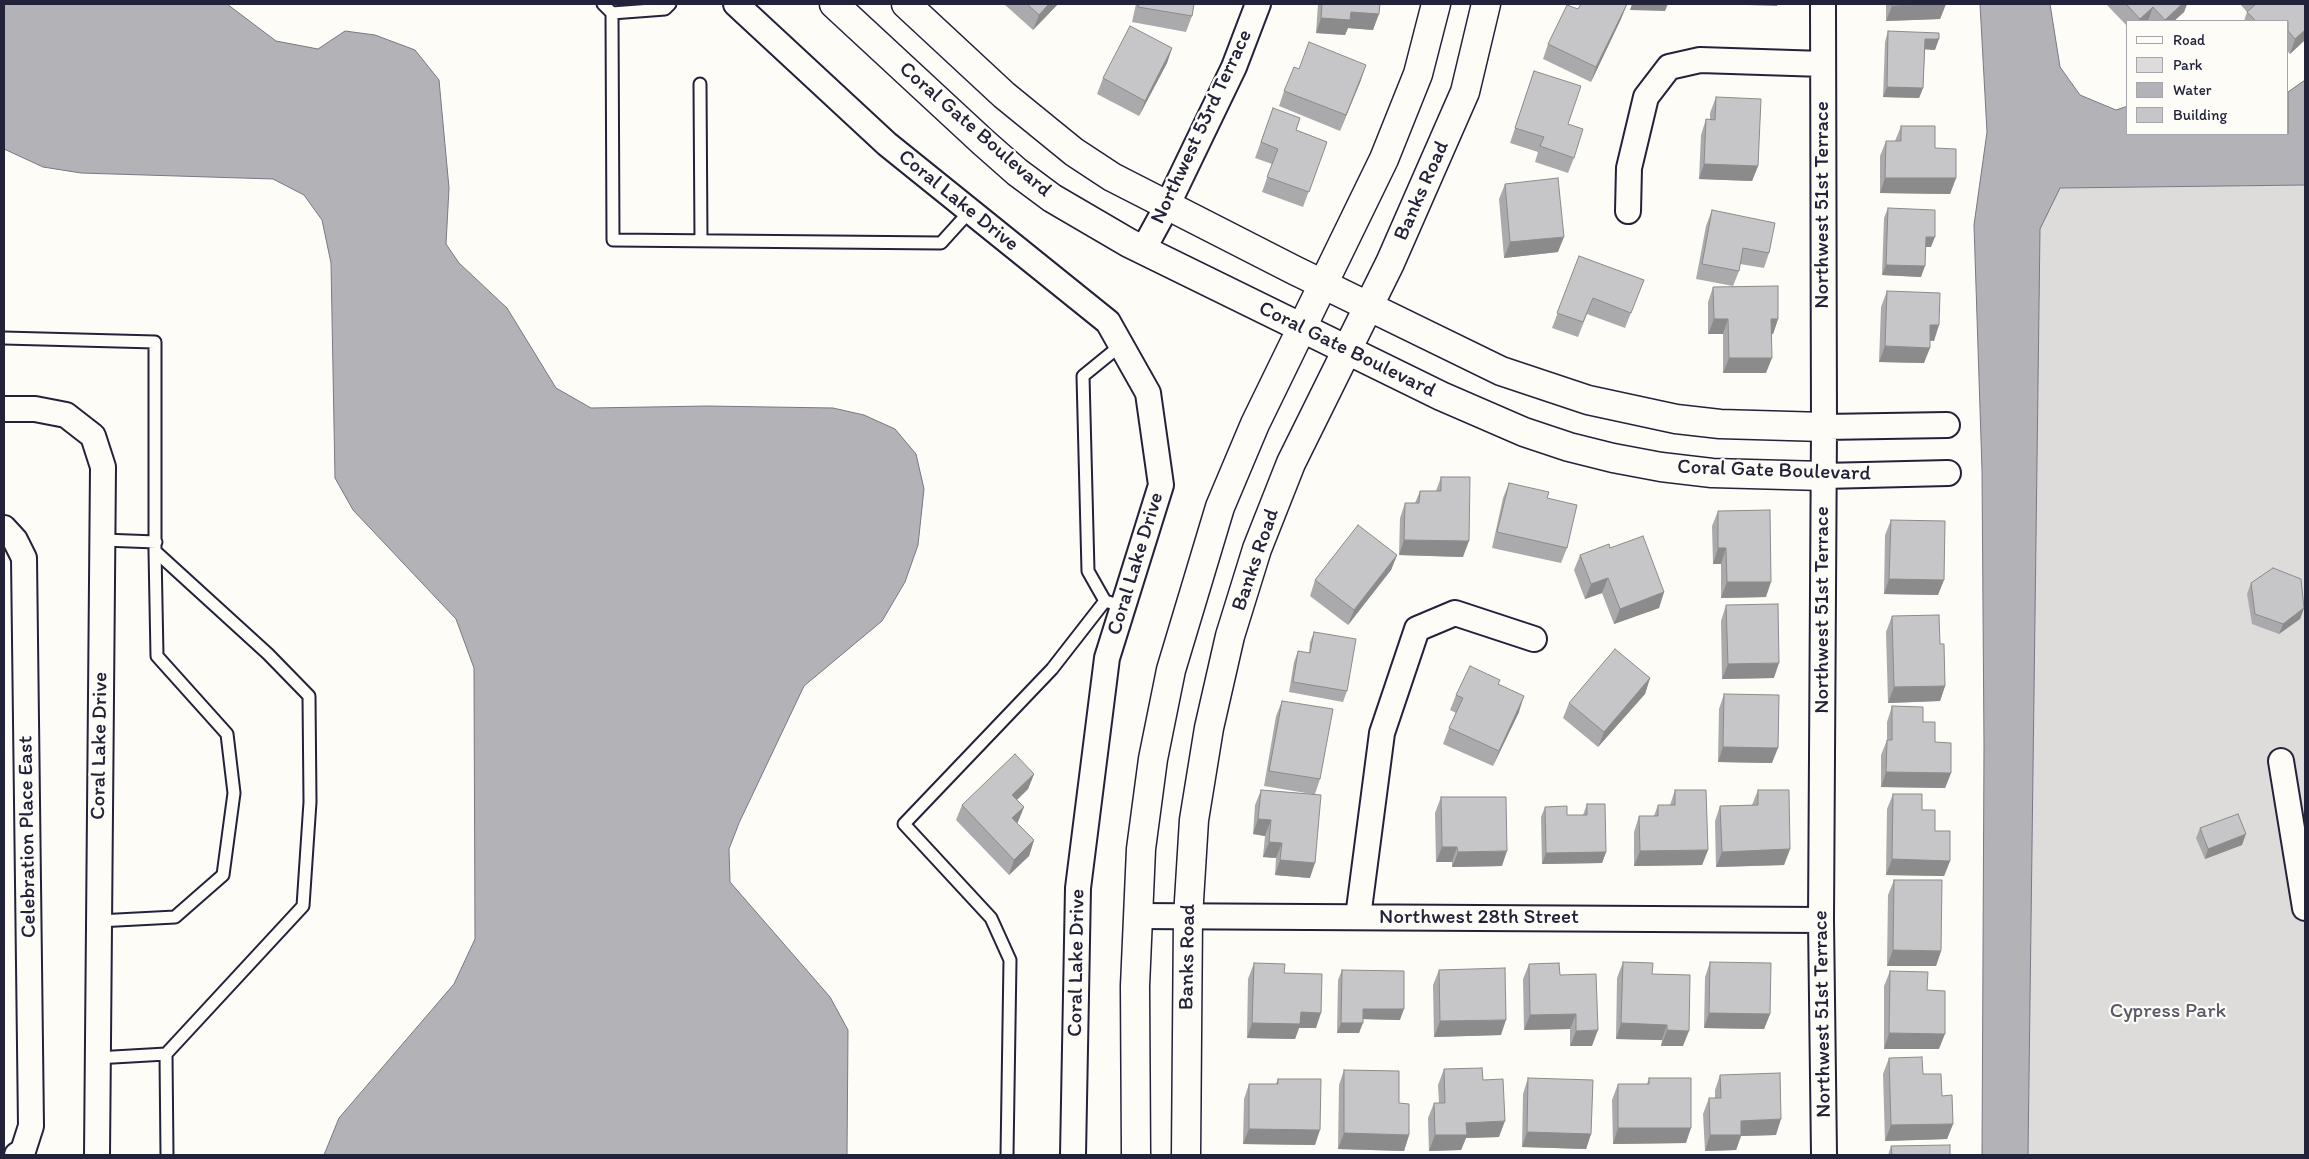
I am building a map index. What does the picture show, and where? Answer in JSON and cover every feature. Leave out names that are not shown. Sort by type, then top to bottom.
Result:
[{"type":"street","name":"Coral Lake Drive","points":[[736,4],[887,144],[1108,322],[1148,394],[1161,485],[1114,604],[1078,888],[1073,1155]]},
{"type":"street","name":"Coral Gate Boulevard","points":[[834,4],[1017,172],[1052,198],[1143,250],[1483,416],[1569,447],[1661,467],[1712,473],[1823,476],[1948,473]]},
{"type":"street","points":[[906,4],[1004,95],[1074,152],[1112,177],[1368,306],[1501,370],[1588,400],[1676,419],[1720,424],[1824,427],[1947,425]]},
{"type":"street","name":"Northwest 53rd Terrace","points":[[1143,250],[1167,206],[1234,67],[1258,4]]},
{"type":"street","points":[[1136,1155],[1135,986],[1141,849],[1152,768],[1171,670],[1220,507],[1255,424],[1384,159],[1418,74],[1436,4]]},
{"type":"street","name":"Banks Road","points":[[1186,1155],[1188,917],[1194,820],[1209,728],[1230,636],[1257,548],[1292,463],[1390,263],[1465,92],[1486,4]]},
{"type":"street","name":"Northwest 51st Terrace","points":[[1823,4],[1824,427],[1821,920],[1824,1155]]},
{"type":"street","points":[[1628,211],[1629,168],[1646,96],[1669,67],[1700,60],[1822,64]]},
{"type":"street","name":"Coral Lake Drive","points":[[4,410],[35,410],[66,415],[93,436],[103,467],[96,1058],[97,1155]]},
{"type":"street","name":"Celebration Place East","points":[[4,528],[15,540],[24,558],[31,1126],[20,1153]]},
{"type":"street","points":[[1358,917],[1382,733],[1417,629],[1455,613],[1534,639]]},
{"type":"street","points":[[2282,761],[2305,908]]},
{"type":"street","name":"Northwest 28th Street","points":[[1138,916],[1821,920]]},
{"type":"lane","points":[[603,4],[612,13],[613,240],[941,243],[970,211]]},
{"type":"lane","points":[[612,13],[665,9],[670,4]]},
{"type":"lane","points":[[700,84],[701,241]]},
{"type":"lane","points":[[4,338],[155,342],[157,656],[227,734],[234,793],[223,875],[175,917],[98,921]]},
{"type":"lane","points":[[1006,1155],[1010,960],[991,918],[904,824],[1114,604],[1088,571],[1083,376],[1121,345]]},
{"type":"lane","points":[[103,540],[156,546],[268,654],[308,696],[310,802],[303,906],[166,1054],[167,1155]]},
{"type":"lane","points":[[96,1058],[166,1054]]},
{"type":"green space","name":"Cypress Park","points":[[2305,185],[2305,1155],[2028,1155],[2040,188]]},
{"type":"water","points":[[4,4],[227,4],[276,41],[318,49],[345,31],[375,35],[415,50],[439,80],[449,188],[446,244],[459,263],[507,308],[556,388],[591,408],[707,406],[833,408],[864,415],[895,429],[916,454],[924,489],[918,545],[905,582],[882,621],[804,686],[739,823],[729,849],[730,882],[830,997],[848,1030],[847,1155],[324,1155],[339,1118],[454,984],[475,939],[474,668],[456,619],[353,510],[335,478],[331,263],[322,220],[304,195],[273,179],[81,173],[43,167],[4,149]]},
{"type":"water","points":[[1980,4],[2050,4],[2060,67],[2080,95],[2116,110],[2126,107],[2126,135],[2289,135],[2289,91],[2305,80],[2305,185],[2060,188],[2040,229],[2028,1155],[1982,1155],[1984,747],[1982,470],[1974,225],[1987,132]]},
{"type":"building","points":[[1027,4],[1049,4],[1039,15]]},
{"type":"building","points":[[1139,4],[1194,4],[1192,16],[1138,7]]},
{"type":"building","points":[[1322,4],[1380,4],[1379,14],[1351,12],[1350,20],[1321,18]]},
{"type":"building","points":[[1581,4],[1627,4],[1596,67],[1548,44],[1567,5],[1578,9]]},
{"type":"building","points":[[1892,4],[1936,4],[1892,6]]},
{"type":"building","points":[[2126,4],[2182,4],[2165,20],[2153,7],[2140,19]]},
{"type":"building","points":[[2256,4],[2305,4],[2305,30],[2295,39],[2289,32],[2289,20],[2255,20],[2247,12]]},
{"type":"building","points":[[1130,26],[1172,48],[1145,101],[1103,78]]},
{"type":"building","points":[[1888,31],[1939,33],[1939,39],[1925,39],[1923,88],[1887,87]]},
{"type":"building","points":[[1309,42],[1366,65],[1346,115],[1284,91],[1294,67],[1299,69]]},
{"type":"building","points":[[1534,71],[1581,86],[1568,124],[1583,129],[1574,158],[1540,146],[1544,137],[1515,128]]},
{"type":"building","points":[[1716,97],[1761,99],[1758,166],[1704,164],[1706,119],[1715,120]]},
{"type":"building","points":[[1273,108],[1300,118],[1296,130],[1327,142],[1309,192],[1267,177],[1278,149],[1261,142]]},
{"type":"building","points":[[1901,126],[1935,126],[1935,148],[1956,149],[1956,178],[1885,178],[1886,141],[1901,141]]},
{"type":"building","points":[[1558,178],[1564,237],[1510,242],[1505,184]]},
{"type":"building","points":[[1888,208],[1935,210],[1935,237],[1926,237],[1925,266],[1886,265]]},
{"type":"building","points":[[1712,210],[1775,223],[1769,253],[1743,248],[1739,271],[1702,264]]},
{"type":"building","points":[[1579,256],[1644,280],[1631,313],[1593,298],[1583,322],[1557,313]]},
{"type":"building","points":[[1778,286],[1778,319],[1771,319],[1772,358],[1729,358],[1728,319],[1714,319],[1713,287]]},
{"type":"building","points":[[1887,291],[1940,293],[1939,325],[1930,325],[1930,348],[1885,346]]},
{"type":"building","points":[[1441,477],[1470,477],[1469,541],[1404,540],[1405,503],[1419,503],[1420,491],[1441,491]]},
{"type":"building","points":[[1509,483],[1549,492],[1547,498],[1577,505],[1567,548],[1497,532]]},
{"type":"building","points":[[1770,510],[1771,582],[1727,582],[1726,548],[1718,548],[1718,511]]},
{"type":"building","points":[[1891,520],[1945,521],[1944,580],[1889,579]]},
{"type":"building","points":[[1358,525],[1397,555],[1354,610],[1315,580]]},
{"type":"building","points":[[1643,536],[1664,592],[1620,609],[1608,578],[1591,584],[1580,555],[1609,544],[1610,548]]},
{"type":"building","points":[[2273,568],[2301,579],[2304,608],[2283,624],[2255,614],[2251,583]]},
{"type":"building","points":[[1778,604],[1779,663],[1728,664],[1726,605]]},
{"type":"building","points":[[1939,615],[1940,644],[1944,644],[1945,686],[1894,687],[1892,616]]},
{"type":"building","points":[[1314,632],[1356,639],[1347,691],[1293,682],[1298,651],[1310,653]]},
{"type":"building","points":[[1615,649],[1650,678],[1604,732],[1569,703]]},
{"type":"building","points":[[1470,666],[1500,680],[1498,684],[1524,696],[1499,751],[1449,728],[1463,698],[1456,695]]},
{"type":"building","points":[[1724,694],[1779,695],[1778,748],[1723,747]]},
{"type":"building","points":[[1282,701],[1333,709],[1320,779],[1269,771]]},
{"type":"building","points":[[1892,706],[1923,707],[1923,722],[1935,722],[1935,742],[1951,743],[1951,773],[1886,772],[1887,740],[1892,740]]},
{"type":"building","points":[[1015,754],[1034,774],[1012,795],[1024,807],[1012,818],[1034,840],[1014,860],[962,805]]},
{"type":"building","points":[[1261,790],[1321,795],[1315,863],[1280,860],[1282,843],[1269,842],[1271,820],[1258,819]]},
{"type":"building","points":[[1675,790],[1706,790],[1708,850],[1640,851],[1639,816],[1658,816],[1658,805],[1675,805]]},
{"type":"building","points":[[1758,790],[1789,790],[1790,849],[1722,852],[1720,806],[1758,805]]},
{"type":"building","points":[[1893,794],[1922,794],[1922,810],[1935,810],[1935,831],[1950,831],[1950,861],[1892,859]]},
{"type":"building","points":[[1441,797],[1506,797],[1507,851],[1458,852],[1457,847],[1442,847]]},
{"type":"building","points":[[1587,804],[1605,804],[1606,852],[1546,853],[1545,807],[1567,806],[1567,815],[1587,815]]},
{"type":"building","points":[[2238,814],[2246,834],[2208,849],[2200,828]]},
{"type":"building","points":[[1894,880],[1942,880],[1941,951],[1893,950]]},
{"type":"building","points":[[1623,962],[1653,963],[1652,974],[1690,975],[1689,1031],[1667,1030],[1667,1025],[1621,1023]]},
{"type":"building","points":[[1710,962],[1771,963],[1770,1014],[1709,1013]]},
{"type":"building","points":[[1254,963],[1285,964],[1284,973],[1322,974],[1321,1013],[1301,1012],[1300,1024],[1252,1023]]},
{"type":"building","points":[[1559,963],[1560,975],[1596,974],[1598,1030],[1576,1031],[1576,1014],[1530,1015],[1529,964]]},
{"type":"building","points":[[1505,968],[1506,1020],[1440,1021],[1439,970]]},
{"type":"building","points":[[1342,970],[1404,971],[1404,1009],[1363,1009],[1363,1023],[1341,1023]]},
{"type":"building","points":[[1890,971],[1928,972],[1927,990],[1945,991],[1945,1034],[1889,1033]]},
{"type":"building","points":[[1922,1057],[1923,1074],[1941,1074],[1942,1096],[1952,1095],[1953,1124],[1891,1125],[1889,1058]]},
{"type":"building","points":[[1482,1068],[1483,1080],[1503,1079],[1505,1121],[1466,1123],[1467,1135],[1435,1135],[1434,1103],[1445,1103],[1444,1069]]},
{"type":"building","points":[[1344,1070],[1399,1071],[1399,1103],[1409,1104],[1409,1135],[1344,1133]]},
{"type":"building","points":[[1780,1073],[1781,1119],[1741,1121],[1741,1135],[1710,1135],[1709,1098],[1721,1098],[1720,1075]]},
{"type":"building","points":[[1528,1078],[1593,1080],[1591,1134],[1527,1132]]},
{"type":"building","points":[[1649,1078],[1691,1078],[1691,1128],[1618,1128],[1618,1084],[1649,1084]]},
{"type":"building","points":[[1278,1079],[1321,1079],[1320,1130],[1249,1129],[1249,1084],[1278,1084]]},
{"type":"building","points":[[1950,1145],[1950,1155],[1892,1155],[1891,1146]]}]
